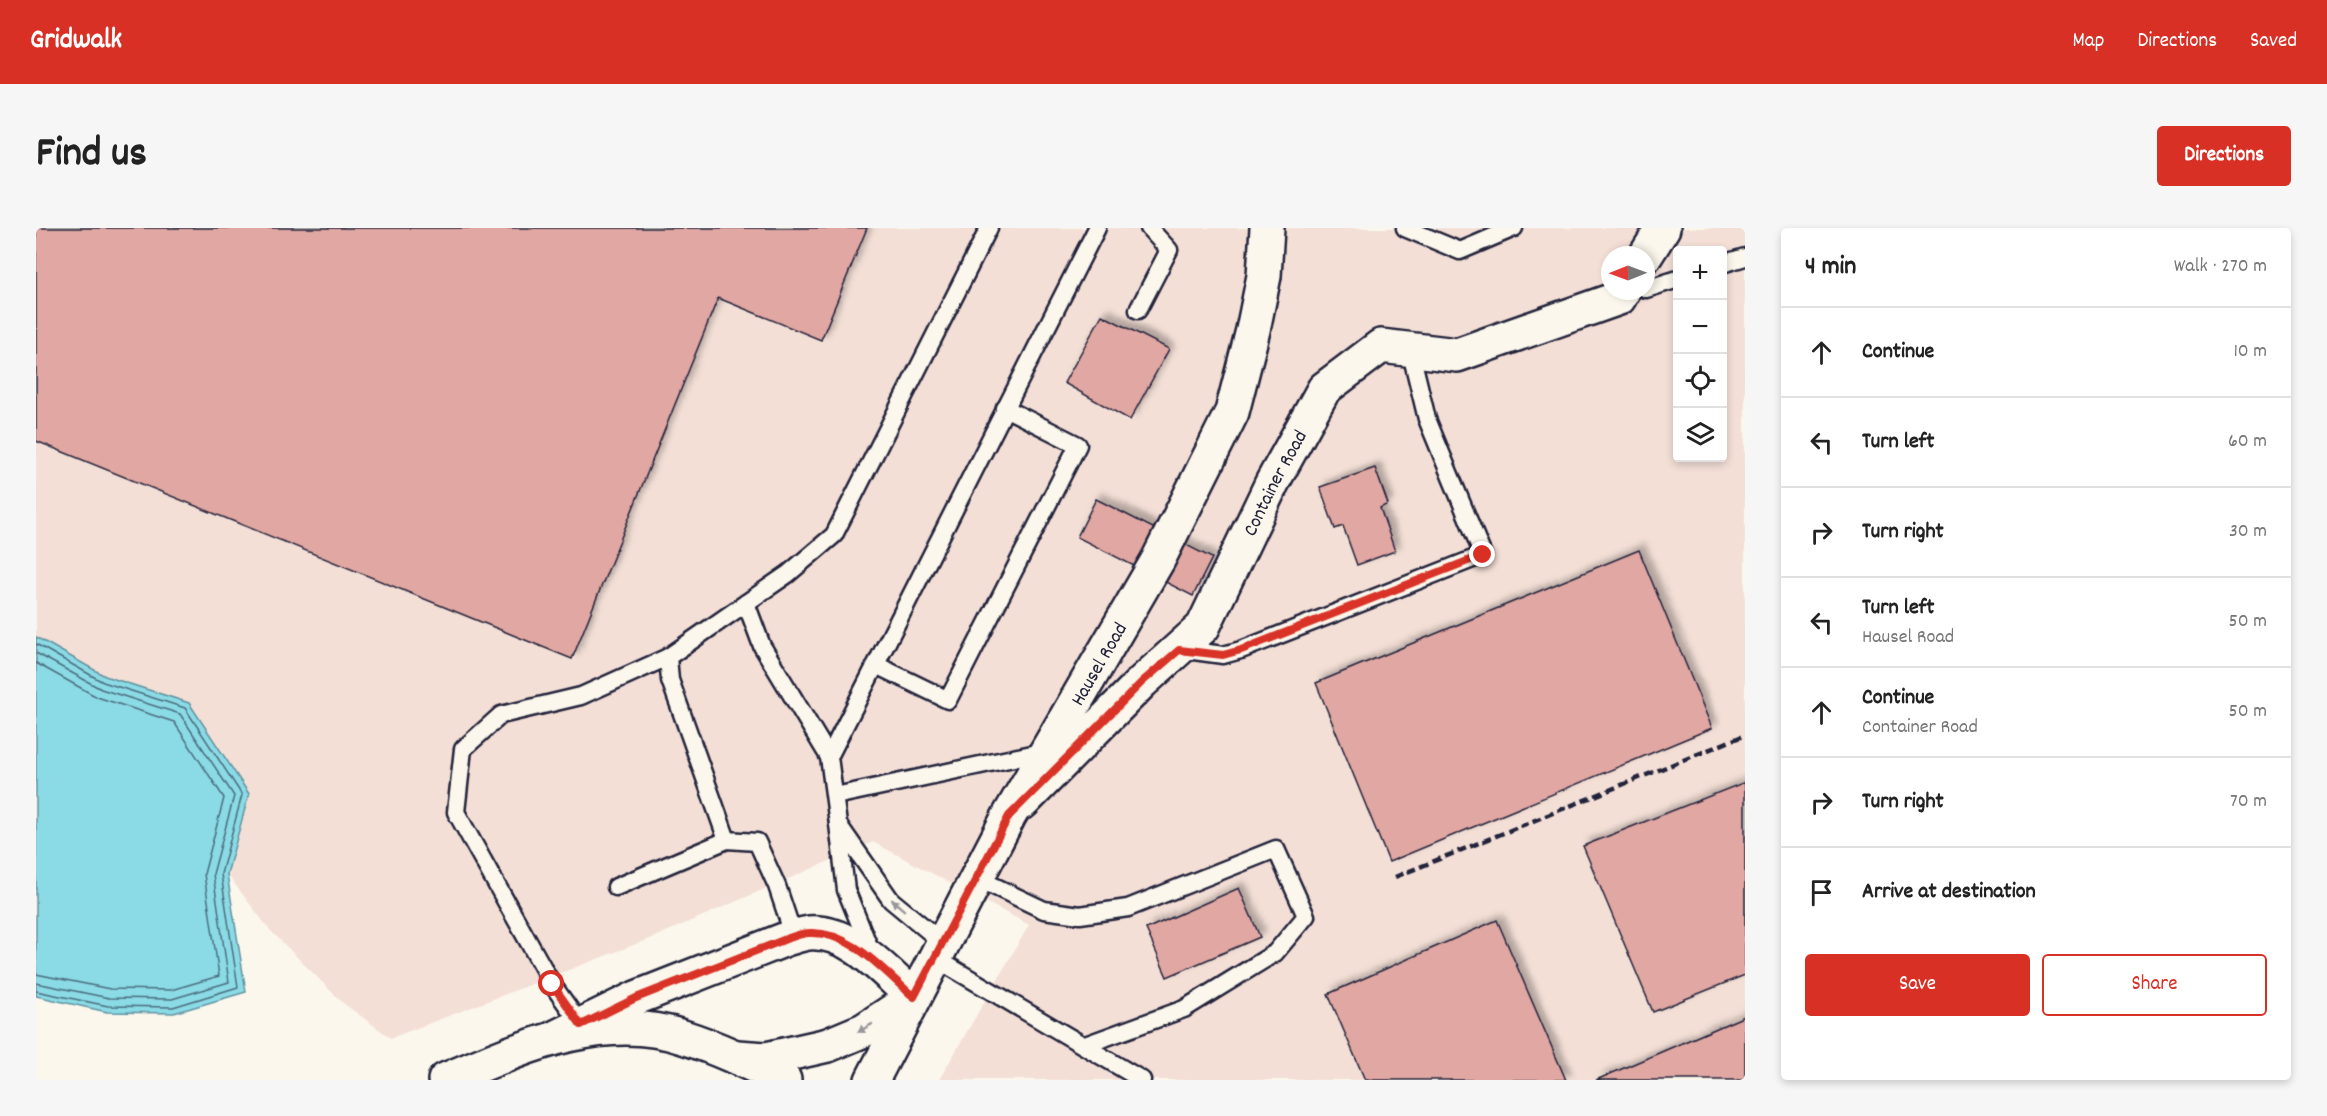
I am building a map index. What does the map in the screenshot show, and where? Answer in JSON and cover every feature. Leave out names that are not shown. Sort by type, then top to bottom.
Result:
[{"type":"street","name":"Hausel Road","points":[[872,1080],[1009,816],[1158,560],[1232,412],[1264,276],[1268,228]]},
{"type":"street","points":[[1652,246],[1663,228]]},
{"type":"street","name":"Container Road","points":[[1009,816],[1142,682],[1203,627],[1272,483],[1324,389],[1381,346],[1457,355],[1610,300]]},
{"type":"street","points":[[445,1080],[567,1032],[636,998],[807,933],[840,938],[858,947],[914,997],[864,1030],[828,1045],[765,1059],[744,1069]]},
{"type":"street","points":[[567,1032],[590,1029],[645,1029],[681,1036],[744,1069],[784,1080]]},
{"type":"lane","points":[[567,1032],[552,984],[456,812],[463,749],[501,715],[581,696],[668,657],[788,574],[834,535],[989,228]]},
{"type":"lane","points":[[829,758],[1097,228]]},
{"type":"lane","points":[[1138,310],[1169,250],[1149,228]]},
{"type":"lane","points":[[1405,228],[1460,251],[1514,228]]},
{"type":"lane","points":[[1727,262],[1745,257]]},
{"type":"lane","points":[[1655,285],[1673,280]]},
{"type":"lane","points":[[1179,650],[1223,655],[1241,650],[1483,555],[1427,419],[1410,349]]},
{"type":"lane","points":[[876,665],[948,700],[1078,445],[1005,408]]},
{"type":"lane","points":[[746,603],[762,646],[829,758],[846,890],[877,965]]},
{"type":"lane","points":[[668,657],[670,680],[726,840]]},
{"type":"lane","points":[[835,796],[1047,751]]},
{"type":"lane","points":[[838,824],[891,900],[939,951],[1142,1080]]},
{"type":"lane","points":[[616,886],[726,840],[757,842],[777,886],[794,937]]},
{"type":"lane","points":[[977,878],[1044,910],[1080,915],[1128,909],[1276,849],[1306,916],[1275,953],[1184,1009],[1085,1045]]},
{"type":"shaded area","points":[[36,228],[1745,228],[1745,1080],[939,1080],[1029,925],[873,842],[652,938],[391,1038],[343,1003],[270,930],[227,874],[249,794],[189,703],[105,676],[36,637]]},
{"type":"water","points":[[36,637],[105,676],[189,703],[249,794],[227,874],[246,992],[174,1013],[107,1012],[36,996]]},
{"type":"building","points":[[36,228],[867,228],[821,340],[718,298],[572,659],[36,441]]},
{"type":"building","points":[[1102,315],[1169,349],[1130,420],[1064,383]]},
{"type":"building","points":[[1375,468],[1388,504],[1380,508],[1395,551],[1357,565],[1343,526],[1335,529],[1320,487]]},
{"type":"building","points":[[1096,499],[1212,558],[1193,596],[1077,537]]},
{"type":"building","points":[[1639,550],[1712,728],[1389,862],[1316,683]]},
{"type":"building","points":[[1745,782],[1745,975],[1653,1012],[1583,846]]},
{"type":"building","points":[[1239,888],[1260,937],[1167,977],[1146,929]]},
{"type":"building","points":[[1497,920],[1566,1080],[1365,1080],[1328,994]]},
{"type":"building","points":[[1745,1016],[1745,1080],[1596,1080]]},
{"type":"railway","points":[[1395,877],[1745,735]]},
{"type":"route","points":[[552,984],[581,1025],[636,998],[786,939],[807,933],[819,933],[840,938],[858,947],[914,997],[1009,816],[1142,682],[1179,650],[1223,655],[1241,650],[1483,555]]}]
